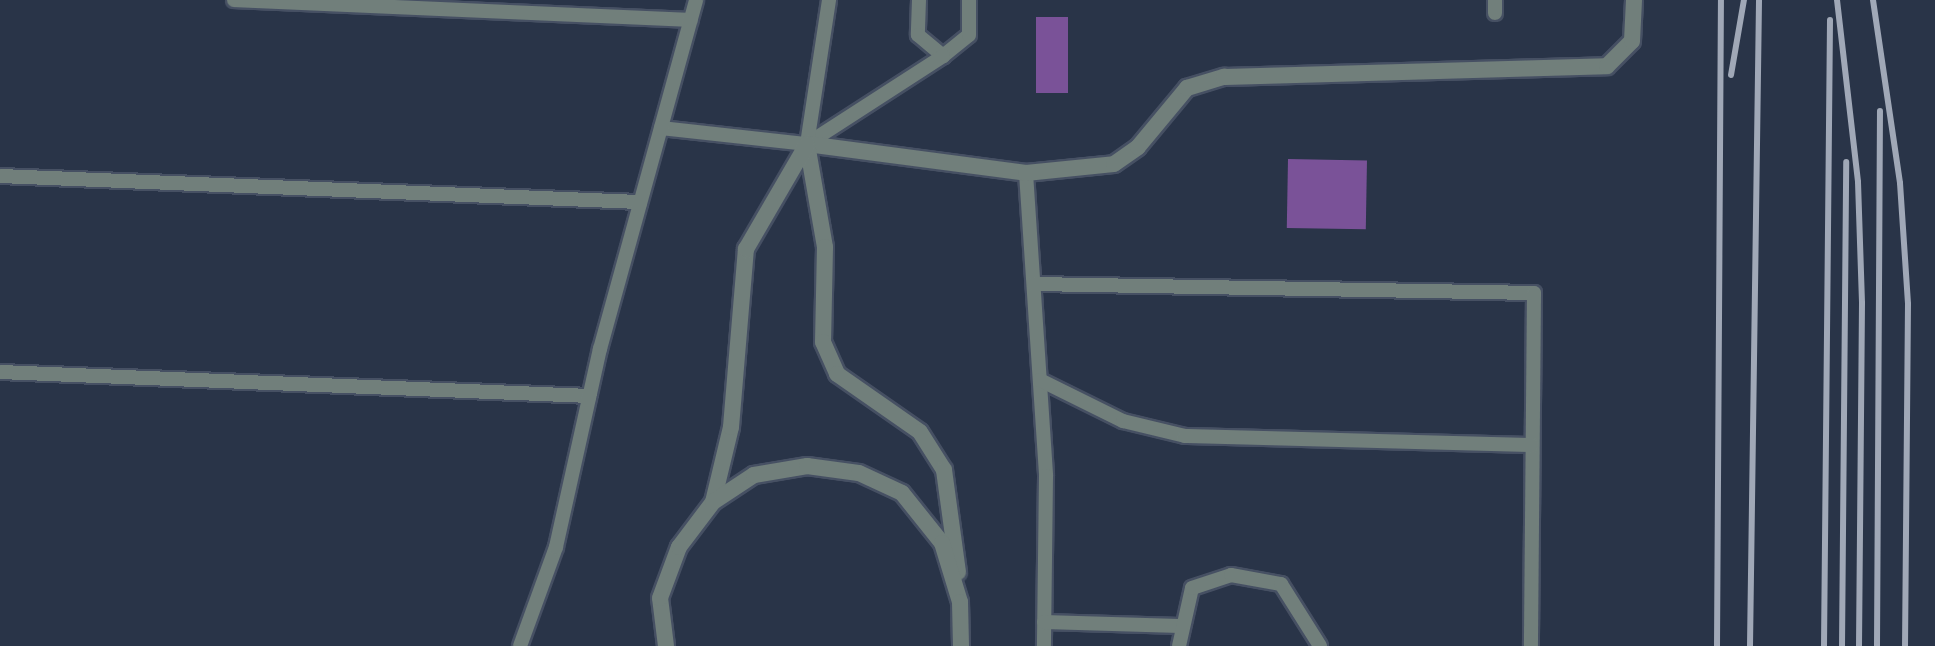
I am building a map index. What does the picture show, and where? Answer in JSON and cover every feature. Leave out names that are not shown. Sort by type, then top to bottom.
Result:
[{"type":"street","points":[[807,144],[1026,173],[1114,164],[1138,147],[1187,88],[1224,77],[1607,66],[1632,41],[1634,0]]},
{"type":"street","points":[[713,502],[731,427],[746,249],[807,144]]},
{"type":"street","points":[[807,144],[825,247],[823,342],[837,374],[863,399],[920,432],[944,470],[960,602],[961,646]]},
{"type":"street","points":[[666,646],[660,598],[679,547],[713,502],[754,475],[807,466],[859,473],[902,493],[942,543],[960,602]]},
{"type":"lane","points":[[234,0],[691,20]]},
{"type":"lane","points":[[520,646],[556,547],[590,396],[696,0]]},
{"type":"lane","points":[[807,144],[829,0]]},
{"type":"lane","points":[[919,0],[918,35],[943,56]]},
{"type":"lane","points":[[661,128],[807,144],[943,56],[969,35],[969,0]]},
{"type":"lane","points":[[1026,173],[1040,380],[1044,646]]},
{"type":"lane","points":[[0,176],[640,202]]},
{"type":"lane","points":[[1034,284],[1534,293],[1531,646]]},
{"type":"lane","points":[[0,372],[590,396]]},
{"type":"lane","points":[[1040,380],[1123,421],[1185,436],[1532,445]]},
{"type":"lane","points":[[1179,646],[1180,626],[1192,588],[1231,575],[1281,584],[1306,614],[1320,646]]},
{"type":"lane","points":[[1044,622],[1180,626]]},
{"type":"building","points":[[1036,17],[1068,17],[1068,93],[1036,93]]},
{"type":"building","points":[[1288,159],[1367,160],[1366,229],[1287,228]]},
{"type":"railway","points":[[1717,646],[1721,0]]},
{"type":"railway","points":[[1731,75],[1744,0]]},
{"type":"railway","points":[[1750,646],[1759,0]]},
{"type":"railway","points":[[1837,0],[1858,182],[1862,303],[1859,646]]},
{"type":"railway","points":[[1873,0],[1900,183],[1908,304],[1905,646]]},
{"type":"railway","points":[[1824,646],[1830,20]]},
{"type":"railway","points":[[1877,646],[1880,111]]},
{"type":"railway","points":[[1842,646],[1846,162]]}]
